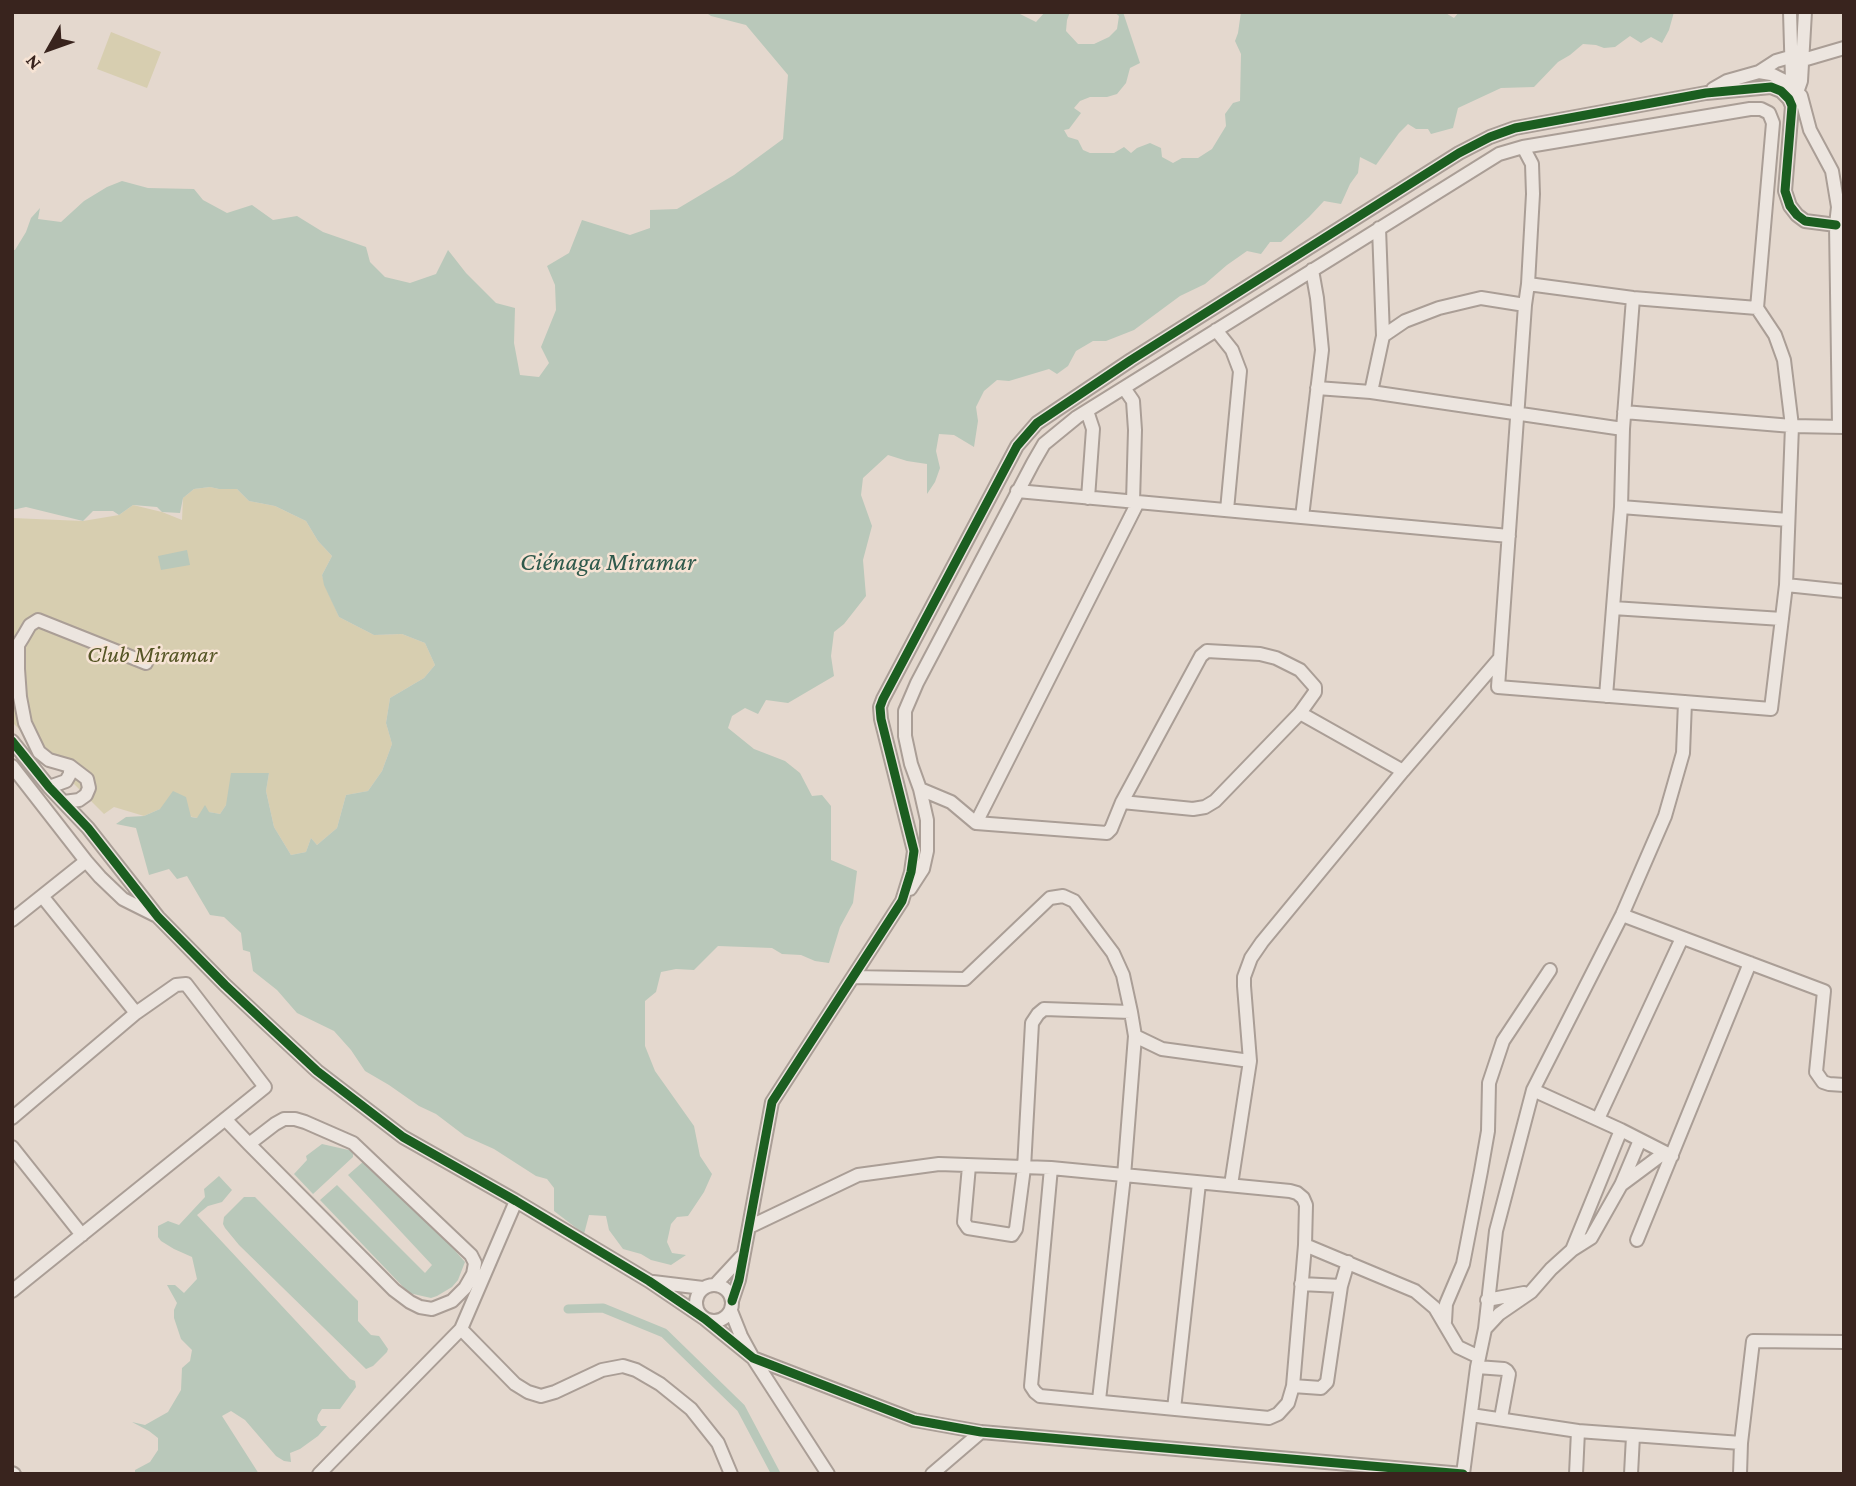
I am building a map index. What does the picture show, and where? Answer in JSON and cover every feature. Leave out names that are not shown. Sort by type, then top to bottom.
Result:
[{"type":"street","points":[[1790,12],[1801,81],[1792,95],[1785,191],[1790,206],[1797,215],[1805,220],[1836,225]]},
{"type":"street","points":[[1797,59],[1805,12]]},
{"type":"street","points":[[1706,93],[1727,81],[1759,72],[1776,61],[1844,48]]},
{"type":"street","points":[[1759,72],[1771,74],[1792,95]]},
{"type":"street","points":[[902,901],[914,851],[880,707],[1017,446],[1037,423],[1142,353],[1479,142],[1515,128],[1706,93],[1771,87],[1792,95],[1803,102],[1810,130],[1832,171],[1841,207],[1836,225],[1837,364],[1842,427],[1792,426],[1624,412]]},
{"type":"street","points":[[12,741],[49,787],[88,828],[158,917],[317,1072],[403,1137],[516,1200],[705,1319],[720,1321],[726,1317],[732,1306],[739,1280],[772,1102],[923,869],[927,851],[927,820],[905,736],[905,711],[917,683],[1044,444],[1087,411],[1499,154],[1523,146],[1750,108],[1769,113],[1773,122],[1757,308],[1781,348],[1792,426],[1786,585],[1772,709],[1498,687],[1533,194],[1532,164],[1523,146]]},
{"type":"street","points":[[1371,392],[1383,336],[1379,228]]},
{"type":"street","points":[[1302,517],[1322,350],[1312,270]]},
{"type":"street","points":[[1528,284],[1633,299],[1757,308]]},
{"type":"street","points":[[1383,336],[1405,321],[1439,308],[1481,298],[1525,305]]},
{"type":"street","points":[[1606,696],[1621,507],[1623,429],[1633,299]]},
{"type":"street","points":[[1216,330],[1232,350],[1240,371],[1227,510]]},
{"type":"street","points":[[976,823],[1135,502],[1133,401],[1124,388]]},
{"type":"street","points":[[1317,388],[1371,392],[1623,429]]},
{"type":"street","points":[[1087,411],[1093,429],[1088,498]]},
{"type":"street","points":[[1017,491],[1509,536]]},
{"type":"street","points":[[1621,507],[1788,520]]},
{"type":"street","points":[[1786,585],[1844,591]]},
{"type":"street","points":[[1613,608],[1782,620]]},
{"type":"street","points":[[64,802],[79,800],[86,795],[89,788],[87,779],[70,766],[49,760],[39,752],[25,723],[19,689],[18,645],[30,625],[38,620],[146,663]]},
{"type":"street","points":[[920,789],[951,802],[976,823],[1107,833],[1111,829],[1122,802],[1203,653],[1260,654],[1276,658],[1300,670],[1315,687],[1315,692],[1300,713],[1215,801],[1205,807],[1193,809],[1122,802]]},
{"type":"street","points":[[1231,1185],[1250,1061],[1244,977],[1251,958],[1403,771],[1500,658]]},
{"type":"street","points":[[744,1254],[710,1286],[699,1292],[695,1304],[700,1315],[753,1358],[914,1420],[981,1432],[1463,1474],[1485,1329],[1496,1231],[1533,1090],[1622,915],[1665,816],[1683,753],[1685,702]]},
{"type":"street","points":[[1300,713],[1403,771]]},
{"type":"street","points":[[49,787],[66,781],[70,766]]},
{"type":"street","points":[[13,768],[86,862],[123,899],[158,917]]},
{"type":"street","points":[[12,920],[86,862]]},
{"type":"street","points":[[42,896],[136,1013]]},
{"type":"street","points":[[853,977],[965,978],[1050,898],[1063,896],[1074,901],[1113,953],[1124,975],[1135,1036],[1125,1176],[1099,1400]]},
{"type":"street","points":[[1622,915],[1824,991],[1816,1072],[1823,1082],[1844,1085]]},
{"type":"street","points":[[1598,1119],[1682,938]]},
{"type":"street","points":[[1637,1240],[1668,1154],[1749,963]]},
{"type":"street","points":[[1445,1324],[1446,1304],[1463,1264],[1481,1171],[1488,1131],[1489,1083],[1503,1041],[1550,970]]},
{"type":"street","points":[[12,1118],[136,1013],[176,985],[186,984],[265,1087],[12,1291]]},
{"type":"street","points":[[969,1166],[964,1222],[968,1228],[1013,1235],[1024,1168],[1032,1023],[1044,1009],[1130,1012]]},
{"type":"street","points":[[1135,1036],[1162,1049],[1250,1061]]},
{"type":"street","points":[[1533,1090],[1668,1154]]},
{"type":"street","points":[[225,1119],[249,1144],[394,1290],[410,1302],[432,1309],[452,1301],[465,1288],[473,1274],[475,1263],[471,1255],[353,1143],[305,1122],[284,1119],[249,1144]]},
{"type":"street","points":[[1572,1250],[1621,1130]]},
{"type":"street","points":[[1485,1329],[1499,1314],[1531,1292],[1572,1250],[1591,1238],[1621,1185],[1640,1140]]},
{"type":"street","points":[[12,1147],[82,1235]]},
{"type":"street","points":[[1621,1185],[1668,1154]]},
{"type":"street","points":[[749,1227],[858,1175],[939,1164],[1051,1168],[1297,1193],[1306,1205],[1293,1386],[1288,1403],[1278,1414],[1269,1418],[1040,1396],[1035,1392],[1031,1387],[1051,1168]]},
{"type":"street","points":[[1174,1409],[1199,1183]]},
{"type":"street","points":[[321,1473],[461,1329],[516,1200]]},
{"type":"street","points":[[1305,1245],[1415,1291],[1427,1299],[1458,1347],[1478,1362],[1504,1369],[1509,1374],[1501,1418]]},
{"type":"street","points":[[1293,1386],[1321,1388],[1327,1382],[1341,1286],[1348,1262]]},
{"type":"street","points":[[649,1282],[724,1287],[730,1293],[733,1320],[753,1358],[828,1474]]},
{"type":"street","points":[[1301,1284],[1341,1286]]},
{"type":"street","points":[[1487,1300],[1531,1292]]},
{"type":"street","points":[[461,1329],[515,1384],[541,1396],[602,1370],[623,1366],[636,1370],[660,1384],[691,1409],[718,1443],[731,1474]]},
{"type":"street","points":[[1740,1474],[1741,1443],[1754,1341],[1844,1342]]},
{"type":"street","points":[[1471,1415],[1578,1431],[1741,1443]]},
{"type":"street","points":[[1576,1474],[1578,1431]]},
{"type":"street","points":[[933,1474],[981,1432]]},
{"type":"street","points":[[1631,1474],[1633,1436]]},
{"type":"green space","points":[[111,32],[161,52],[147,88],[97,69]]},
{"type":"green space","name":"Club Miramar","points":[[194,489],[237,489],[249,501],[275,506],[306,521],[318,541],[332,556],[322,575],[339,617],[374,635],[402,634],[425,643],[435,665],[424,678],[390,698],[386,723],[392,744],[382,771],[368,791],[346,795],[337,828],[317,845],[311,838],[306,852],[291,855],[274,827],[266,791],[269,773],[226,805],[220,814],[209,812],[197,818],[160,809],[144,816],[114,807],[104,814],[12,722],[12,518],[83,521],[119,515],[133,505],[182,520],[183,498]]},
{"type":"water","name":"Ciénaga Miramar","points":[[705,12],[1019,12],[1036,22],[1045,12],[1070,12],[1066,31],[1078,44],[1094,44],[1109,37],[1117,29],[1119,16],[1114,12],[1123,12],[1140,63],[1130,68],[1126,83],[1117,94],[1080,101],[1074,108],[1081,113],[1069,129],[1064,130],[1068,137],[1078,140],[1083,150],[1090,153],[1114,153],[1124,147],[1131,153],[1150,143],[1161,148],[1162,157],[1173,163],[1182,158],[1198,158],[1212,149],[1226,126],[1225,114],[1233,103],[1240,101],[1241,54],[1235,41],[1241,12],[1444,12],[1454,18],[1459,12],[1674,12],[1662,43],[1651,37],[1641,43],[1630,36],[1615,47],[1583,44],[1558,62],[1534,87],[1501,88],[1458,108],[1453,128],[1431,134],[1428,129],[1416,129],[1408,124],[1376,165],[1360,157],[1358,173],[1341,204],[1324,201],[1281,242],[1270,242],[1261,254],[1247,251],[1205,284],[1180,296],[1134,330],[1106,341],[1093,341],[1076,351],[1068,366],[1057,374],[1049,369],[1009,381],[997,380],[984,391],[976,407],[978,421],[974,447],[954,435],[939,434],[936,451],[940,468],[927,494],[927,464],[888,455],[863,478],[861,495],[872,526],[863,560],[866,596],[844,624],[834,632],[831,656],[834,676],[788,703],[766,700],[758,714],[745,708],[732,716],[728,728],[754,749],[785,761],[800,773],[812,796],[822,795],[831,806],[831,860],[857,871],[853,903],[840,927],[829,963],[801,955],[782,954],[772,948],[718,946],[694,970],[661,972],[656,992],[645,1001],[645,1046],[655,1071],[694,1126],[700,1156],[712,1174],[688,1216],[677,1217],[671,1224],[667,1242],[672,1253],[686,1255],[671,1265],[623,1249],[609,1230],[606,1216],[589,1215],[584,1234],[554,1211],[554,1188],[547,1179],[536,1176],[494,1149],[465,1136],[436,1114],[365,1071],[334,1031],[297,1013],[277,990],[253,971],[250,952],[243,950],[241,933],[224,917],[210,915],[187,876],[177,879],[169,869],[149,875],[136,828],[116,824],[126,817],[144,816],[160,809],[173,791],[186,797],[191,817],[197,818],[205,805],[209,812],[220,814],[226,805],[231,773],[269,773],[266,791],[274,827],[291,855],[306,852],[311,838],[317,845],[337,828],[346,795],[368,791],[382,771],[392,744],[386,723],[390,698],[424,678],[435,665],[425,643],[402,634],[374,635],[339,617],[322,575],[332,556],[318,541],[306,521],[275,506],[249,501],[237,489],[194,489],[183,498],[180,513],[133,505],[119,515],[113,511],[93,511],[83,521],[26,507],[12,510],[12,250],[15,250],[31,218],[40,208],[38,219],[61,222],[84,201],[122,181],[148,188],[194,189],[203,200],[227,213],[252,205],[273,220],[297,216],[323,232],[366,247],[370,262],[385,277],[410,283],[436,274],[448,250],[496,303],[515,308],[514,343],[520,375],[539,377],[549,363],[541,347],[556,310],[555,285],[547,266],[569,253],[582,220],[630,235],[650,228],[650,210],[677,209],[734,175],[783,139],[788,75],[746,25]]},
{"type":"water","points":[[187,550],[190,565],[161,570],[158,556]]},
{"type":"water","points":[[322,1144],[353,1151],[353,1157],[313,1194],[294,1174],[307,1160],[306,1156]]},
{"type":"water","points":[[364,1161],[465,1262],[452,1287],[431,1298],[409,1293],[320,1200],[337,1185],[425,1273],[432,1265],[348,1175]]},
{"type":"water","points":[[219,1176],[232,1190],[222,1202],[208,1206],[197,1215],[350,1379],[355,1381],[356,1387],[340,1409],[322,1409],[317,1420],[321,1426],[327,1426],[318,1436],[290,1453],[291,1462],[276,1456],[245,1420],[231,1411],[222,1416],[259,1474],[135,1474],[135,1470],[150,1462],[158,1450],[158,1438],[132,1422],[145,1425],[168,1412],[181,1390],[182,1368],[190,1361],[192,1350],[181,1339],[174,1318],[177,1303],[167,1285],[175,1285],[184,1293],[197,1279],[192,1257],[161,1241],[158,1237],[158,1226],[168,1221],[179,1225],[205,1197],[204,1189]]},
{"type":"water","points":[[244,1197],[255,1197],[358,1301],[358,1321],[371,1335],[379,1336],[388,1349],[373,1366],[366,1369],[239,1245],[225,1228],[224,1217]]},
{"type":"waterway","points":[[568,1309],[603,1308],[664,1333],[741,1408],[776,1474]]},
{"type":"cycle path","points":[[732,1301],[739,1280],[772,1102],[902,901],[911,872],[914,851],[880,707],[1017,446],[1037,423],[1131,360],[1459,153],[1515,128],[1706,93],[1771,87],[1781,91],[1792,106],[1785,191],[1790,206],[1805,221],[1836,225]]},
{"type":"cycle path","points":[[12,741],[49,787],[88,828],[158,917],[225,985],[317,1071],[403,1137],[649,1281],[705,1319],[753,1358],[914,1420],[981,1432],[1463,1474]]}]
